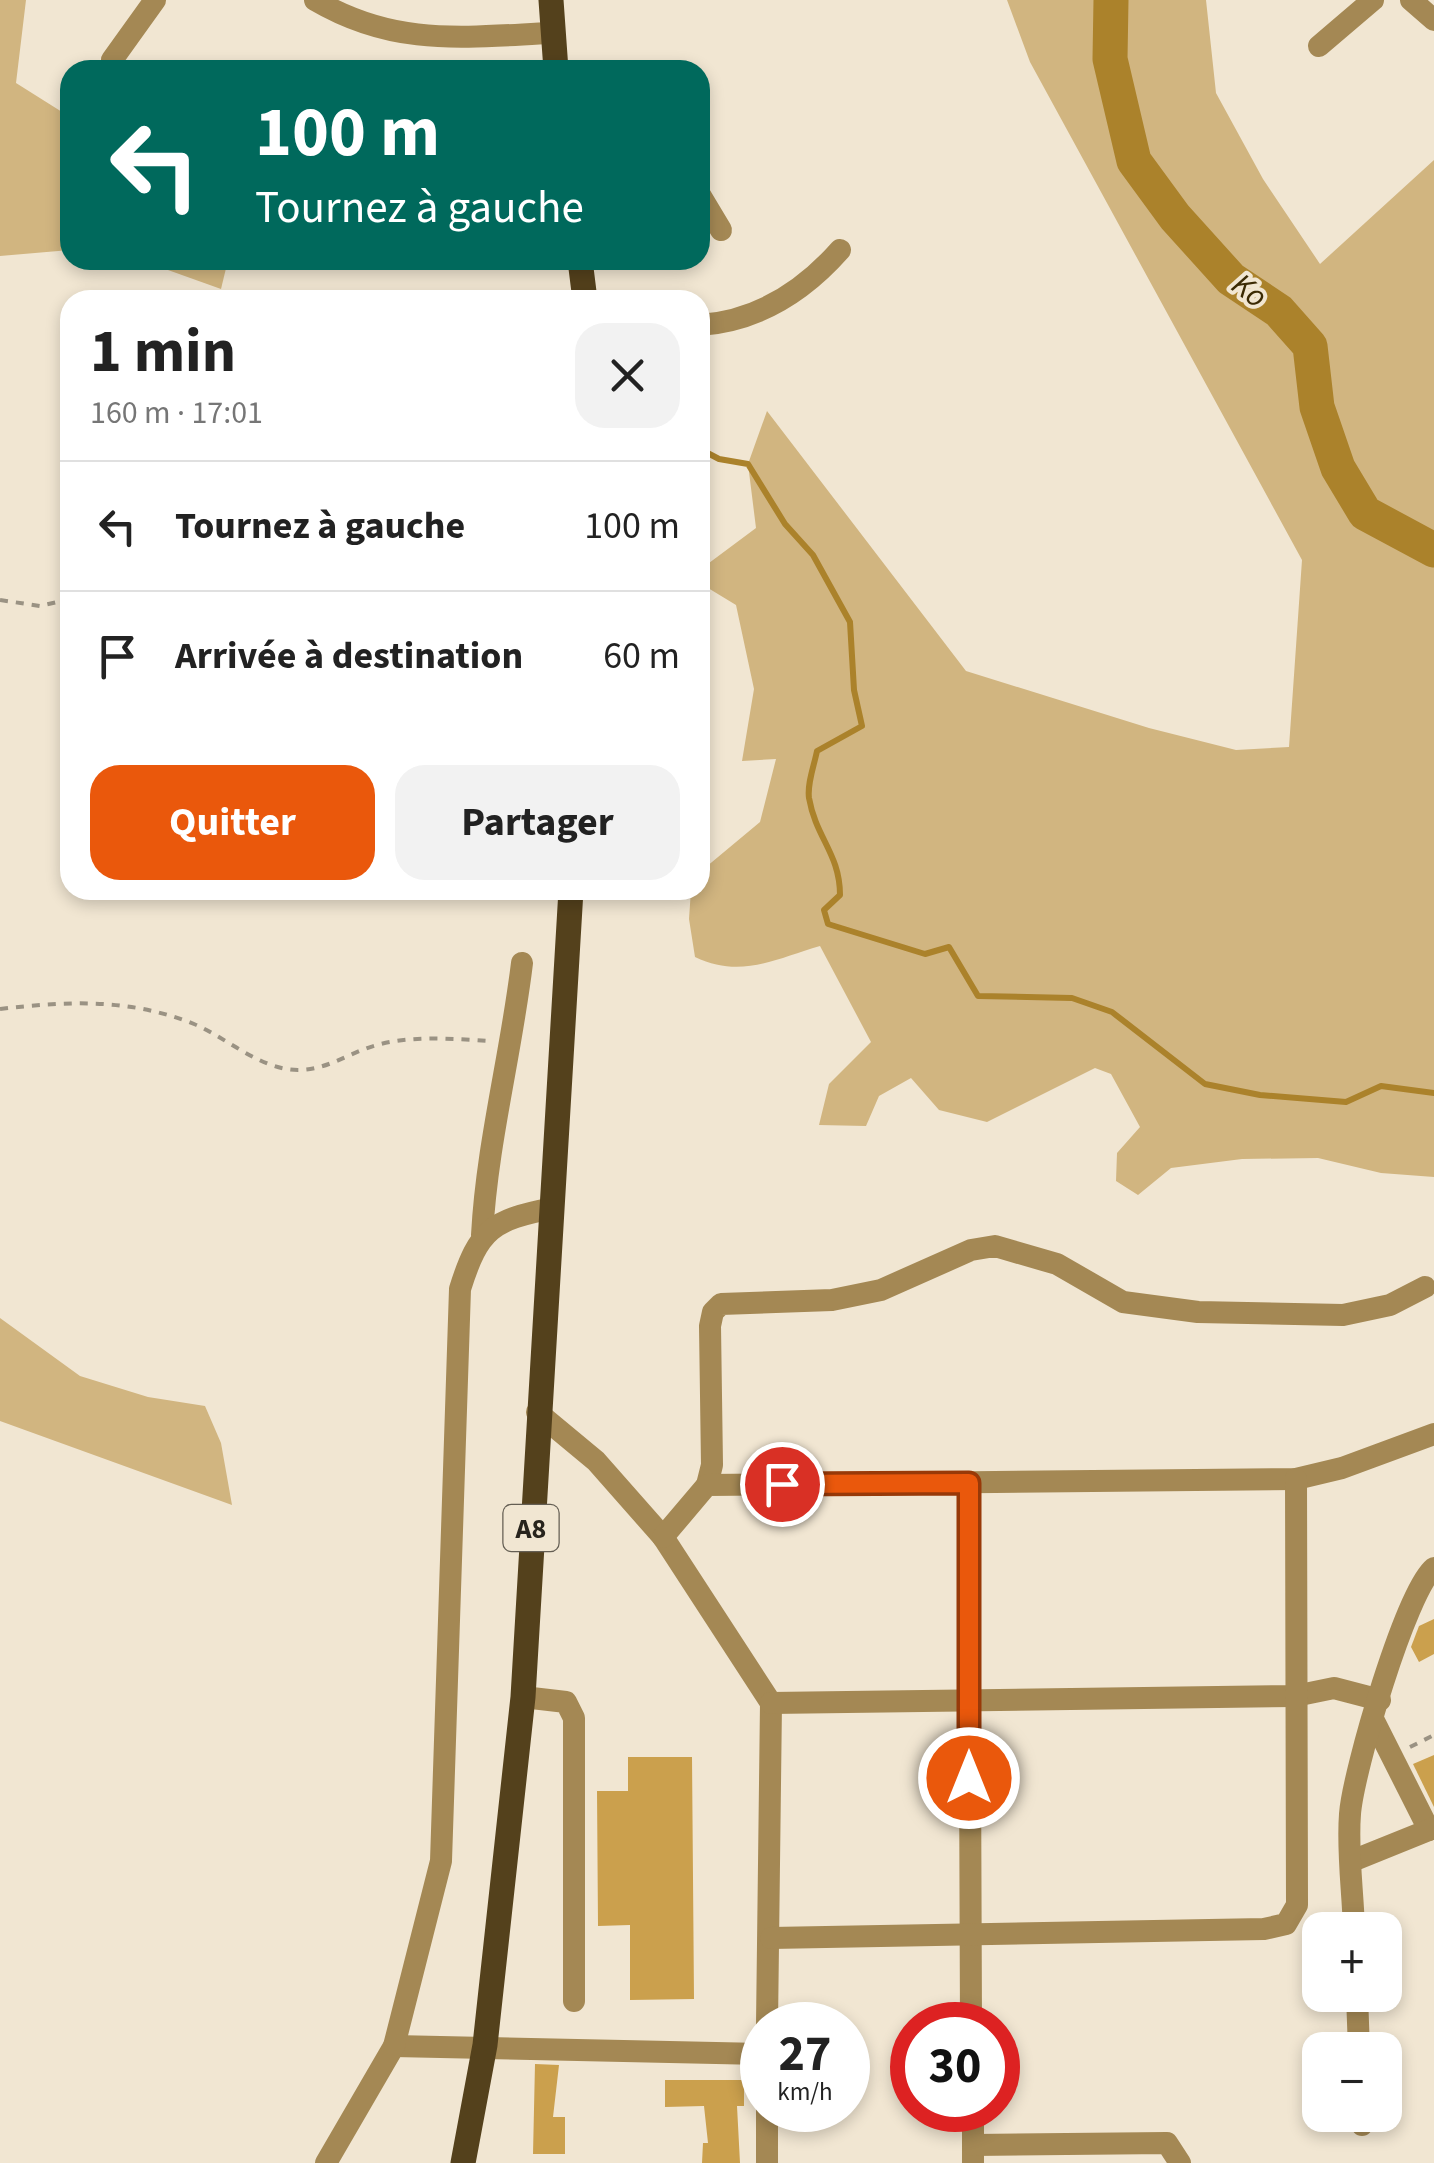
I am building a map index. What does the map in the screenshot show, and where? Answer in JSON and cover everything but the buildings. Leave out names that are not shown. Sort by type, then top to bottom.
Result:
[{"type":"main road","points":[[550,0],[555,60]]},
{"type":"main road","name":"A8","points":[[463,2163],[486,2045],[522,1697],[570,900]]},
{"type":"street","points":[[112,60],[155,0]]},
{"type":"street","points":[[315,0],[378,29],[422,38],[551,33]]},
{"type":"street","points":[[1319,46],[1373,0]]},
{"type":"street","points":[[1411,0],[1434,20]]},
{"type":"street","points":[[710,212],[721,230]]},
{"type":"street","points":[[710,324],[747,318],[784,300],[817,276],[840,250]]},
{"type":"street","points":[[326,2163],[394,2046],[444,1836],[456,1330],[460,1289],[482,1235],[486,1166],[522,963]]},
{"type":"street","points":[[482,1235],[500,1221],[553,1208]]},
{"type":"street","points":[[663,1537],[708,1485],[712,1464],[710,1326],[713,1312],[721,1304],[832,1300],[882,1290],[971,1250],[995,1246],[1057,1264],[1123,1302],[1184,1311],[1343,1315],[1390,1305],[1425,1288]]},
{"type":"street","points":[[537,1412],[596,1461],[663,1537],[771,1703],[768,2002]]},
{"type":"street","points":[[708,1485],[1296,1479],[1342,1468],[1434,1434]]},
{"type":"street","points":[[771,1938],[1264,1929],[1286,1924],[1298,1905],[1296,1479]]},
{"type":"street","points":[[969,1483],[971,2002]]},
{"type":"street","points":[[1353,1912],[1350,1813],[1376,1709],[1412,1598],[1434,1568]]},
{"type":"street","points":[[771,1703],[1295,1696],[1334,1688],[1376,1709],[1432,1829],[1352,1861]]},
{"type":"street","points":[[522,1697],[566,1702],[574,1718],[574,2001]]},
{"type":"street","points":[[394,2046],[740,2053]]},
{"type":"street","points":[[766,2132],[767,2163]]},
{"type":"street","points":[[974,2154],[1167,2143],[1180,2163]]},
{"type":"path","points":[[0,600],[40,606],[60,602]]},
{"type":"path","points":[[0,1009],[79,1000],[146,1008],[198,1026],[248,1054],[296,1070],[331,1065],[377,1044],[446,1038],[510,1042]]},
{"type":"shaded area","points":[[0,0],[26,0],[16,83],[60,111],[60,251],[0,256]]},
{"type":"shaded area","points":[[1007,0],[1206,0],[1216,93],[1263,179],[1320,264],[1434,160],[1434,1177],[1381,1173],[1318,1158],[1242,1159],[1171,1168],[1138,1195],[1116,1181],[1117,1153],[1140,1127],[1111,1074],[1095,1068],[987,1122],[939,1110],[911,1078],[879,1096],[866,1126],[819,1125],[829,1084],[871,1042],[820,946],[743,967],[695,957],[690,900],[710,900],[710,864],[760,822],[776,759],[742,761],[754,689],[736,605],[710,589],[710,562],[756,528],[748,464],[767,411],[966,671],[1149,728],[1236,750],[1289,747],[1302,560],[1030,62]]},
{"type":"shaded area","points":[[168,270],[226,270],[221,289]]},
{"type":"shaded area","points":[[0,1318],[80,1376],[148,1397],[205,1406],[221,1443],[232,1505],[0,1421]]},
{"type":"waterway","name":"Ko","points":[[1111,0],[1110,59],[1134,161],[1175,217],[1231,279],[1279,311],[1310,346],[1317,407],[1338,468],[1365,513],[1434,550]]},
{"type":"waterway","points":[[710,454],[748,464],[785,524],[813,555],[850,622],[854,690],[862,726],[817,751],[809,787],[812,812],[839,881],[840,895],[824,910],[828,924],[925,954],[949,947],[978,996],[1072,998],[1112,1012],[1205,1084],[1260,1095],[1346,1102],[1381,1086],[1434,1093]]},
{"type":"route","points":[[782,1484],[969,1483],[969,1778]]}]
